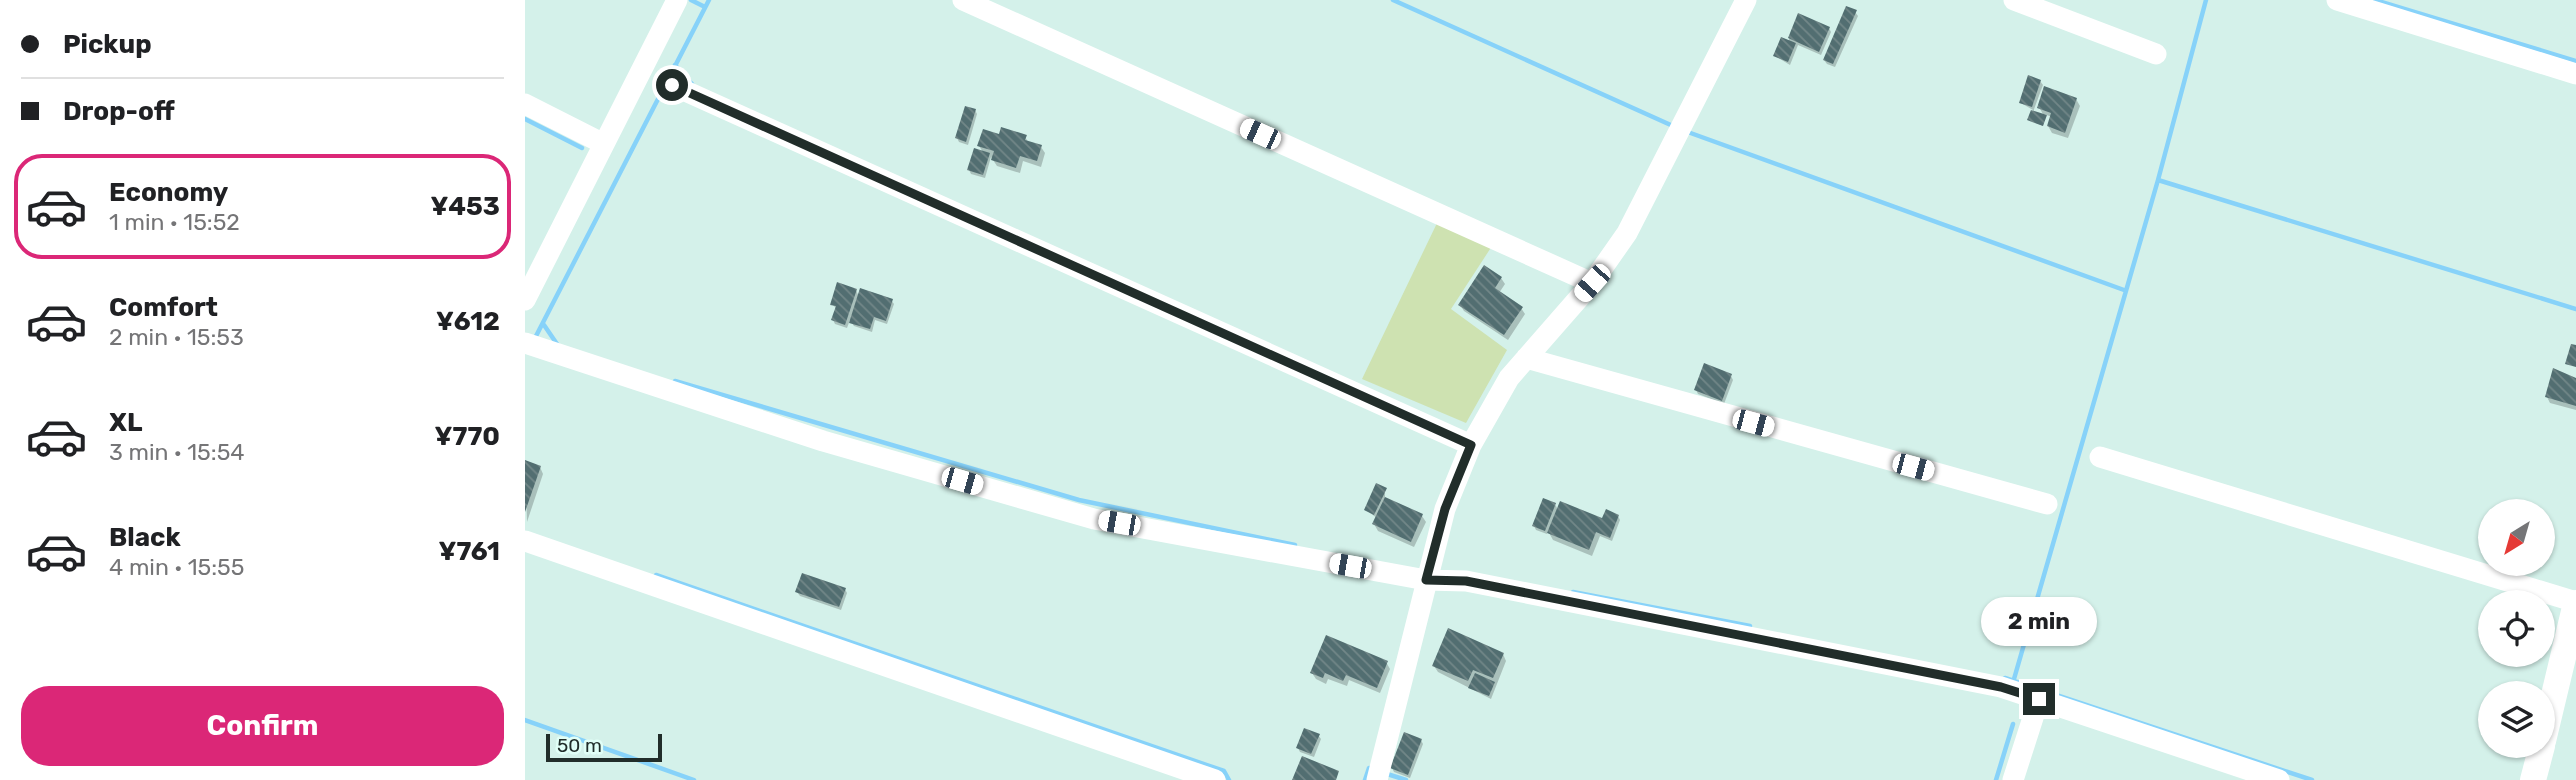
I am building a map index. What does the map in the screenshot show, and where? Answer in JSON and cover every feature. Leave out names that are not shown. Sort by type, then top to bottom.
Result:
[{"type":"main road","points":[[2555,689],[2576,602]]},
{"type":"main road","points":[[2533,780],[2538,758]]},
{"type":"street","points":[[525,300],[677,0]]},
{"type":"street","points":[[963,0],[1592,283]]},
{"type":"street","points":[[1379,774],[1445,509],[1471,445],[1495,400],[1526,358],[1592,283],[1627,233],[1746,0]]},
{"type":"street","points":[[2014,0],[2156,54]]},
{"type":"street","points":[[2337,0],[2576,74]]},
{"type":"street","points":[[672,85],[1471,445]]},
{"type":"street","points":[[525,104],[604,144]]},
{"type":"street","points":[[531,345],[823,441],[1094,519],[1428,573],[2001,687],[2279,780]]},
{"type":"street","points":[[1526,358],[2047,504]]},
{"type":"street","points":[[2101,457],[2576,602]]},
{"type":"street","points":[[525,541],[1215,780]]},
{"type":"street","points":[[2013,780],[2039,699]]},
{"type":"green space","points":[[1438,221],[1492,246],[1451,309],[1507,350],[1466,423],[1362,379]]},
{"type":"building","points":[[1846,6],[1857,10],[1833,64],[1823,60]]},
{"type":"building","points":[[1798,13],[1830,27],[1819,52],[1788,38]]},
{"type":"building","points":[[1781,37],[1796,43],[1788,62],[1773,56]]},
{"type":"building","points":[[2028,75],[2041,80],[2032,107],[2019,103]]},
{"type":"building","points":[[2044,86],[2077,98],[2065,133],[2047,126],[2051,113],[2037,108]]},
{"type":"building","points":[[965,106],[976,109],[966,142],[955,138]]},
{"type":"building","points":[[2031,110],[2047,115],[2043,126],[2027,120]]},
{"type":"building","points":[[1001,127],[1027,135],[1025,140],[1042,145],[1037,161],[1020,156],[1016,168],[991,160],[994,151],[977,146],[983,129],[999,134]]},
{"type":"building","points":[[974,148],[990,153],[983,175],[967,170]]},
{"type":"building","points":[[1484,265],[1502,277],[1495,288],[1523,307],[1504,335],[1458,305]]},
{"type":"building","points":[[837,282],[857,289],[845,325],[831,320],[836,306],[830,305]]},
{"type":"building","points":[[860,288],[893,299],[886,321],[874,317],[870,329],[849,323]]},
{"type":"building","points":[[2571,344],[2576,345],[2576,367],[2565,364]]},
{"type":"building","points":[[1704,363],[1732,374],[1722,401],[1694,390]]},
{"type":"building","points":[[2553,368],[2576,378],[2576,406],[2545,397]]},
{"type":"building","points":[[525,460],[541,466],[525,512]]},
{"type":"building","points":[[1376,483],[1387,488],[1374,515],[1364,510]]},
{"type":"building","points":[[1385,497],[1423,514],[1411,542],[1372,524]]},
{"type":"building","points":[[1543,498],[1556,503],[1545,531],[1532,526]]},
{"type":"building","points":[[1560,501],[1602,518],[1606,509],[1619,515],[1610,538],[1596,532],[1589,550],[1547,533]]},
{"type":"building","points":[[802,573],[846,588],[839,607],[795,592]]},
{"type":"building","points":[[1448,628],[1504,653],[1493,678],[1473,670],[1468,681],[1432,666]]},
{"type":"building","points":[[1326,635],[1388,661],[1377,688],[1346,675],[1343,681],[1325,673],[1323,678],[1310,673]]},
{"type":"building","points":[[1475,673],[1495,682],[1489,696],[1468,688]]},
{"type":"building","points":[[1304,728],[1320,734],[1311,754],[1296,748]]},
{"type":"building","points":[[1404,732],[1422,739],[1408,775],[1390,768]]},
{"type":"building","points":[[1302,756],[1339,771],[1336,780],[1292,780]]},
{"type":"waterway","points":[[691,0],[705,7]]},
{"type":"waterway","points":[[535,338],[709,0]]},
{"type":"waterway","points":[[1393,0],[1673,126]]},
{"type":"waterway","points":[[2206,0],[2158,180],[2576,309]]},
{"type":"waterway","points":[[2375,0],[2576,61]]},
{"type":"waterway","points":[[675,65],[692,84]]},
{"type":"waterway","points":[[525,119],[582,148]]},
{"type":"waterway","points":[[1685,131],[2124,290]]},
{"type":"waterway","points":[[2014,679],[2158,180]]},
{"type":"waterway","points":[[544,325],[559,347]]},
{"type":"waterway","points":[[675,381],[1079,500],[1295,545]]},
{"type":"waterway","points":[[656,575],[1224,771],[1229,780]]},
{"type":"waterway","points":[[1573,592],[1750,626]]},
{"type":"waterway","points":[[2005,678],[2312,780]]},
{"type":"waterway","points":[[525,720],[694,780]]},
{"type":"waterway","points":[[1996,780],[2013,724]]},
{"type":"waterway","points":[[1365,780],[1369,768],[1372,769]]},
{"type":"waterway","points":[[1384,773],[1406,780]]},
{"type":"route","points":[[672,85],[1471,445],[1445,509],[1426,580],[1466,581],[2001,687],[2039,699]]}]
